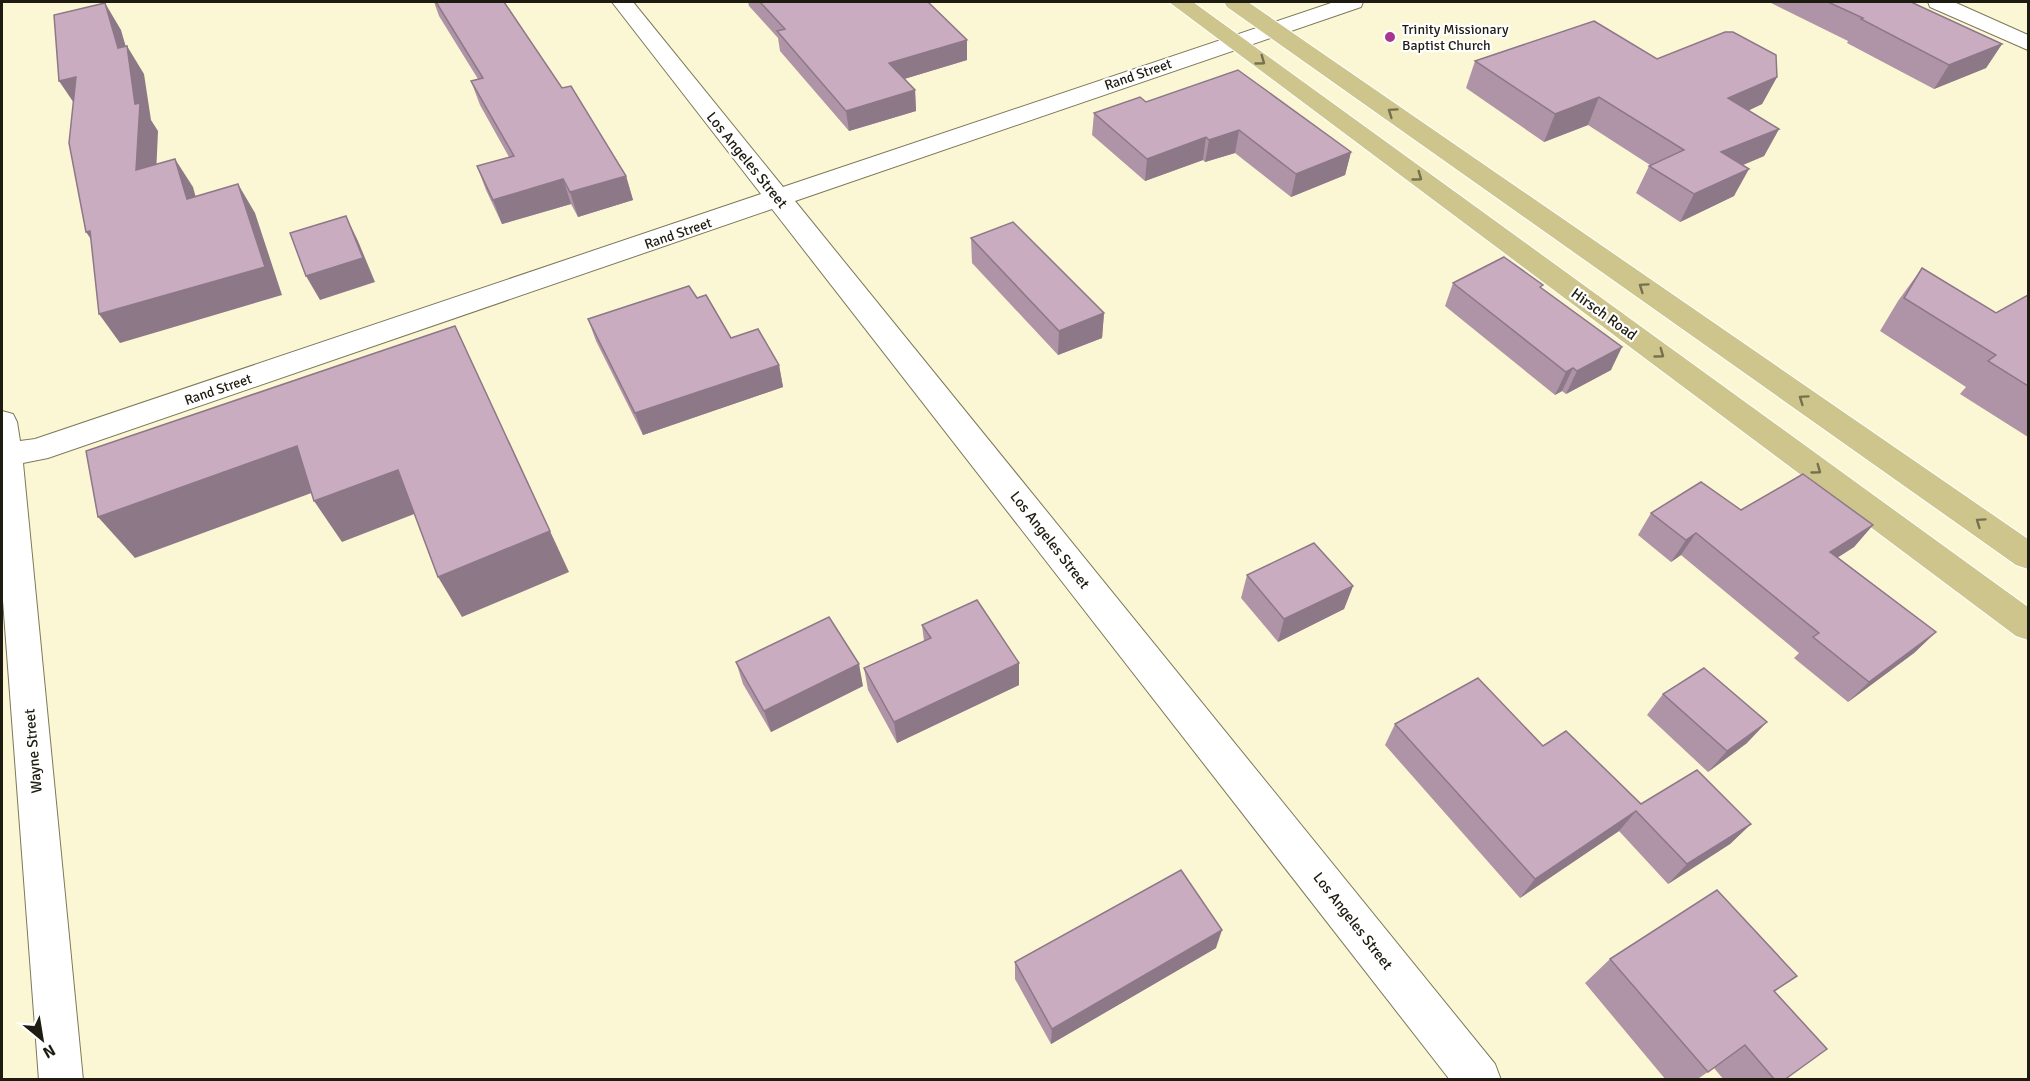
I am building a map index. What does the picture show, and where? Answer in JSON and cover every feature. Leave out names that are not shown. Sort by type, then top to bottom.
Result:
[{"type":"main road","name":"Hirsch Road","points":[[1180,2],[2028,626]]},
{"type":"main road","points":[[1235,2],[2028,556]]},
{"type":"street","name":"Los Angeles Street","points":[[622,2],[729,140],[779,199],[1479,1080]]},
{"type":"street","name":"Rand Street","points":[[3,444],[38,450],[779,199],[1271,28],[1353,2]]},
{"type":"street","points":[[1938,2],[2028,43]]},
{"type":"street","name":"Wayne Street","points":[[3,444],[61,1080]]},
{"type":"building","points":[[436,2],[504,2],[562,88],[571,86],[626,176],[570,192],[563,179],[493,200],[477,166],[514,156],[471,81],[483,78]]},
{"type":"building","points":[[760,2],[928,2],[967,40],[889,63],[915,90],[846,111],[777,31],[785,29]]},
{"type":"building","points":[[1828,2],[1911,2],[2002,44],[1949,65],[1861,19],[1863,18]]},
{"type":"building","points":[[105,3],[118,48],[127,46],[135,104],[140,103],[136,170],[175,159],[187,199],[238,184],[265,267],[99,314],[90,231],[86,232],[69,143],[76,77],[59,81],[54,15]]},
{"type":"building","points":[[1594,21],[1657,59],[1725,32],[1733,32],[1776,55],[1777,77],[1728,98],[1779,129],[1721,152],[1749,169],[1694,194],[1649,166],[1684,150],[1599,97],[1555,114],[1475,61]]},
{"type":"building","points":[[1238,70],[1351,152],[1296,174],[1239,130],[1209,140],[1206,137],[1147,159],[1094,113],[1140,97],[1146,102]]},
{"type":"building","points":[[346,216],[363,258],[306,276],[290,233]]},
{"type":"building","points":[[1013,222],[1104,313],[1059,331],[971,238]]},
{"type":"building","points":[[1504,257],[1543,285],[1540,287],[1622,347],[1577,371],[1573,368],[1566,372],[1453,283]]},
{"type":"building","points":[[1922,268],[1996,313],[2028,295],[2028,386],[1988,361],[1996,355],[1904,298]]},
{"type":"building","points":[[689,286],[697,298],[706,295],[731,338],[758,329],[779,365],[635,413],[588,319]]},
{"type":"building","points":[[455,326],[550,531],[438,577],[398,470],[314,501],[297,446],[98,517],[86,451]]},
{"type":"building","points":[[1803,474],[1873,525],[1830,552],[1936,632],[1869,682],[1813,637],[1819,633],[1696,533],[1686,540],[1651,513],[1701,482],[1741,510]]},
{"type":"building","points":[[1314,543],[1353,586],[1284,619],[1247,575]]},
{"type":"building","points":[[977,600],[1019,663],[894,722],[864,668],[931,638],[922,625]]},
{"type":"building","points":[[829,617],[859,664],[764,711],[736,662]]},
{"type":"building","points":[[1704,668],[1767,722],[1727,751],[1663,694]]},
{"type":"building","points":[[1478,678],[1543,746],[1566,731],[1641,804],[1697,770],[1751,824],[1687,864],[1636,811],[1535,879],[1395,724]]},
{"type":"building","points":[[1181,870],[1222,930],[1052,1029],[1015,962]]},
{"type":"building","points":[[1717,890],[1797,976],[1774,991],[1827,1049],[1784,1080],[1775,1080],[1745,1045],[1708,1072],[1610,959]]},
{"type":"place","name":"Trinity Missionary Baptist Church","points":[[1390,37]]}]
